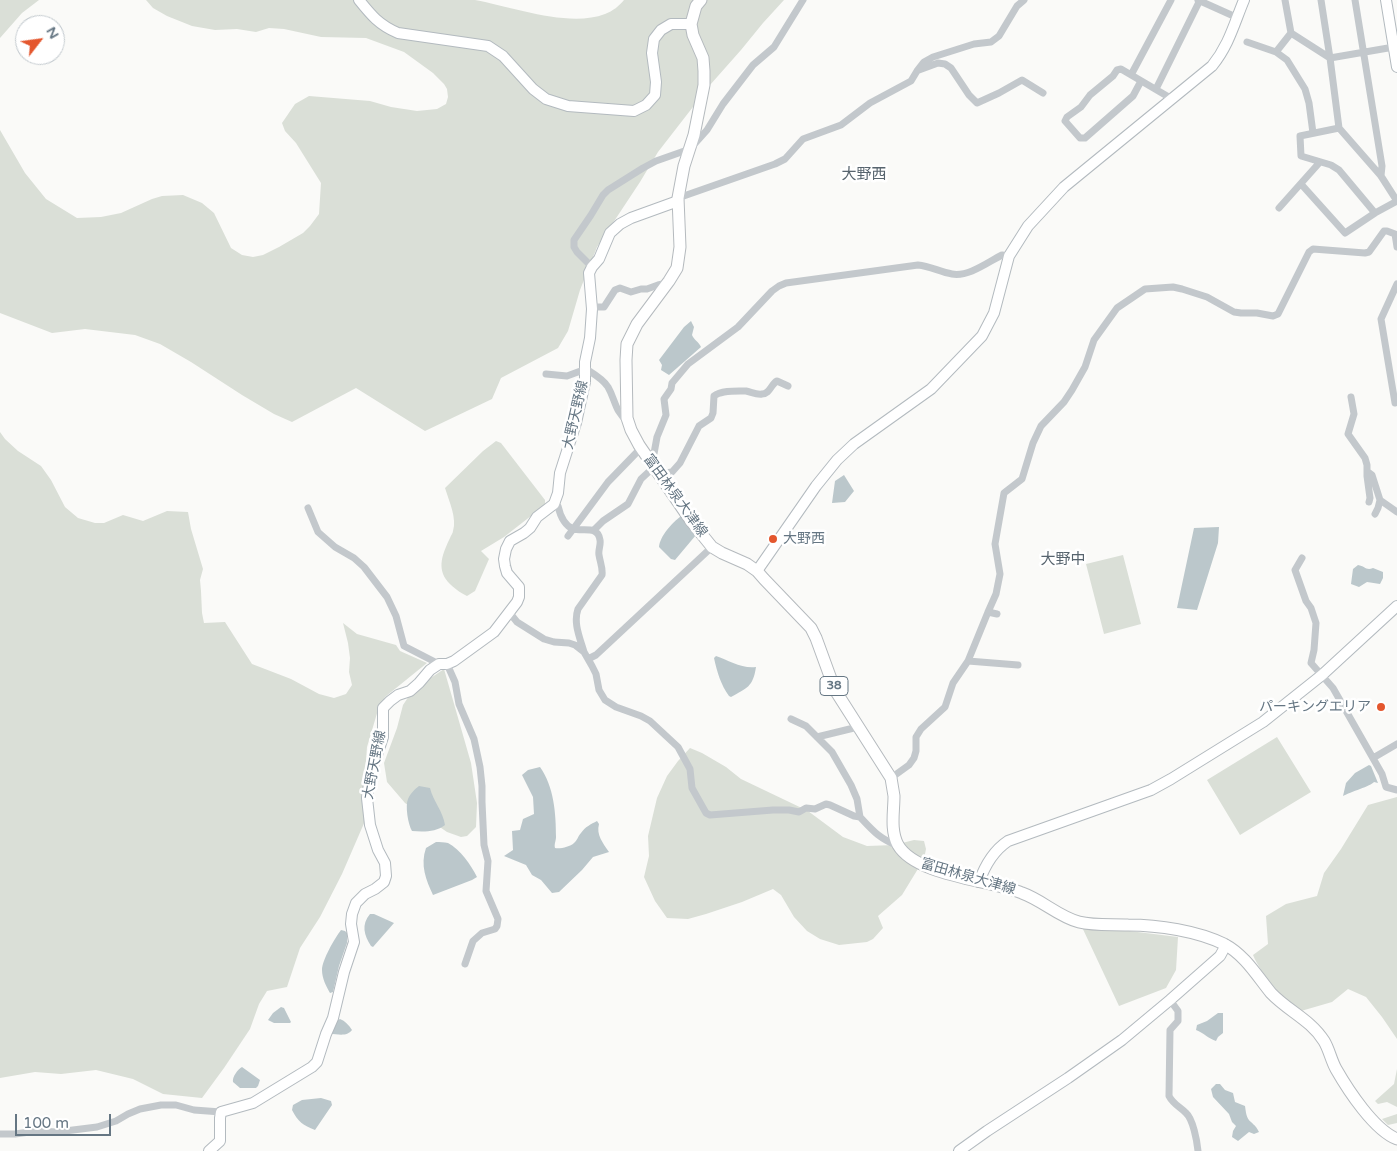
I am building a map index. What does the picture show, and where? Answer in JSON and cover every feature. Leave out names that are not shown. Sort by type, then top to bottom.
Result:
[{"type":"main road","points":[[691,24],[696,6],[701,0]]},
{"type":"main road","name":"富田林泉大津線","points":[[691,24],[693,36],[702,58],[704,85],[694,135],[684,166],[678,200],[680,247],[677,268],[637,324],[627,344],[628,422],[641,448],[691,521],[712,547],[748,564],[757,571],[811,628],[835,690],[891,778],[894,794],[893,827],[896,840],[898,846],[913,861],[952,875],[1022,892],[1058,913],[1079,922],[1164,928],[1198,934],[1226,945],[1250,966],[1272,994],[1314,1027],[1325,1042],[1335,1068],[1368,1115],[1390,1136],[1397,1139]]},
{"type":"street","points":[[359,0],[384,27],[398,33],[488,46],[503,56],[533,89],[546,99],[577,107],[634,111],[646,105],[654,95],[656,82],[652,53],[654,39],[661,30],[671,24],[691,24]]},
{"type":"street","points":[[592,267],[576,252],[574,240],[602,195],[656,161],[690,149],[707,130],[723,104],[753,66],[774,47],[803,0]]},
{"type":"street","points":[[678,200],[785,159],[803,139],[841,125],[870,103],[911,81],[924,62],[933,57],[974,44],[991,42],[999,36],[1015,3],[1024,0]]},
{"type":"street","points":[[1131,76],[1171,0]]},
{"type":"street","points":[[1156,89],[1199,0],[1238,18]]},
{"type":"street","points":[[1276,52],[1291,33],[1286,0]]},
{"type":"street","points":[[1301,184],[1345,233],[1397,201],[1381,176],[1339,128],[1321,0]]},
{"type":"street","points":[[1355,0],[1382,166],[1381,176]]},
{"type":"street","points":[[1386,0],[1397,67]]},
{"type":"street","points":[[757,571],[816,486],[837,460],[854,444],[931,389],[982,336],[994,312],[1009,256],[1028,226],[1064,187],[1212,66],[1224,48],[1238,18],[1242,1]]},
{"type":"street","points":[[1291,33],[1330,58],[1395,47]]},
{"type":"street","points":[[1247,42],[1276,52],[1287,60],[1305,88],[1313,133]]},
{"type":"street","points":[[917,71],[938,63],[945,64],[951,68],[969,95],[978,103],[1022,80],[1043,93]]},
{"type":"street","points":[[1141,81],[1133,96],[1084,138],[1080,138],[1065,121],[1066,117],[1081,106],[1090,95],[1113,76],[1116,70],[1121,69],[1156,89],[1171,100]]},
{"type":"street","points":[[1339,128],[1300,136],[1301,156],[1330,165],[1339,170],[1375,213]]},
{"type":"street","points":[[1279,208],[1320,162]]},
{"type":"street","name":"大野天野線","points":[[221,1112],[252,1103],[312,1067],[317,1062],[333,1018],[344,972],[354,942],[351,924],[352,914],[356,904],[365,894],[384,882],[386,876],[385,863],[378,850],[370,825],[367,806],[370,776],[382,737],[383,708],[398,695],[410,691],[430,670],[454,661],[494,632],[517,602],[520,587],[507,573],[504,559],[510,542],[530,528],[537,517],[556,500],[560,473],[579,414],[586,369],[585,362],[590,338],[592,307],[589,273],[600,259],[610,234],[620,224],[678,200]]},
{"type":"street","points":[[891,778],[914,758],[916,737],[945,707],[953,683],[968,661],[996,594],[1000,574],[995,544],[1004,493],[1022,479],[1033,443],[1041,426],[1068,396],[1085,367],[1094,340],[1118,308],[1145,289],[1173,287],[1207,297],[1234,312],[1273,316],[1278,314],[1309,252],[1313,249],[1365,254],[1369,252],[1384,231],[1395,234],[1397,247]]},
{"type":"street","points":[[654,467],[653,459],[658,437],[666,415],[664,400],[671,389],[672,383],[688,364],[738,327],[778,286],[786,283],[918,265],[926,265],[952,274],[966,274],[1002,255],[1009,256]]},
{"type":"street","points":[[592,307],[604,307],[615,290],[620,288],[631,292],[668,283]]},
{"type":"street","points":[[1395,403],[1395,387],[1381,319],[1397,284]]},
{"type":"street","points":[[546,374],[568,376],[586,369],[600,378],[607,386],[620,415],[628,422]]},
{"type":"street","points":[[654,467],[665,473],[672,472],[676,468],[700,426],[711,418],[714,413],[714,396],[718,393],[745,391],[763,394],[768,392],[773,383],[777,381],[788,386]]},
{"type":"street","points":[[1351,397],[1354,414],[1348,434],[1365,458],[1368,472],[1369,502]]},
{"type":"street","points":[[568,536],[608,482],[641,448]]},
{"type":"street","points":[[594,530],[602,521],[628,504],[641,479],[654,467]]},
{"type":"street","points":[[1368,472],[1371,472],[1380,500],[1375,514]]},
{"type":"street","points":[[1380,500],[1396,508]]},
{"type":"street","points":[[558,506],[560,514],[567,525],[574,529],[594,530],[600,540],[598,552],[603,570],[602,575],[578,609],[576,616],[584,652],[596,674],[599,690],[605,700],[616,707],[650,721],[678,747],[690,769],[692,788],[706,813],[773,810],[799,812],[806,808],[815,809],[830,804],[854,816],[860,816]]},
{"type":"street","points":[[308,508],[318,532],[335,547],[354,558],[364,567],[387,598],[396,616],[404,646],[443,664],[454,682],[459,704],[474,739],[480,767],[484,845],[488,861],[486,891],[498,919],[495,929],[482,933],[474,941],[465,964]]},
{"type":"street","points":[[588,659],[596,655],[712,547]]},
{"type":"street","points":[[1302,558],[1295,570],[1316,623],[1311,663],[1333,688],[1382,774],[1386,787],[1397,790]]},
{"type":"street","points":[[979,882],[992,855],[1000,846],[1008,841],[1151,790],[1171,780],[1263,722],[1322,675],[1397,606]]},
{"type":"street","points":[[509,612],[517,622],[544,639],[569,643],[584,652]]},
{"type":"street","points":[[988,612],[997,614]]},
{"type":"street","points":[[500,623],[517,622]]},
{"type":"street","points":[[968,661],[1018,665]]},
{"type":"street","points":[[791,719],[806,726],[832,752],[851,785],[857,799],[860,816],[874,833],[898,846]]},
{"type":"street","points":[[817,737],[858,727]]},
{"type":"street","points":[[1373,758],[1397,744]]},
{"type":"street","points":[[959,1151],[1114,1045],[1170,1000],[1220,956],[1226,945]]},
{"type":"street","points":[[1170,1000],[1178,1011],[1178,1021],[1170,1030],[1169,1096],[1172,1102],[1188,1114],[1198,1151]]},
{"type":"street","points":[[0,1134],[37,1131],[57,1132],[97,1126],[116,1121],[140,1109],[176,1105],[194,1110],[221,1112],[220,1141],[209,1151]]},
{"type":"shaded area","points":[[0,0],[39,0],[20,15],[15,15],[15,21],[0,38]]},
{"type":"shaded area","points":[[146,0],[475,0],[541,15],[575,19],[591,18],[605,14],[616,8],[624,0],[784,0],[710,85],[658,152],[597,247],[580,290],[568,331],[558,348],[501,378],[492,399],[425,431],[356,388],[292,422],[274,414],[160,344],[135,335],[85,329],[52,333],[0,313],[0,130],[25,173],[46,199],[77,218],[101,217],[121,213],[162,196],[183,195],[202,203],[214,213],[231,248],[242,255],[253,257],[263,255],[303,233],[319,214],[321,183],[296,143],[285,131],[282,123],[295,104],[309,96],[370,101],[417,111],[437,109],[446,104],[448,97],[447,89],[433,73],[404,52],[366,38],[321,37],[284,29],[269,28],[256,32],[237,29],[215,30],[192,26],[167,16],[153,8]]},
{"type":"shaded area","points":[[691,321],[694,327],[692,335],[701,347],[669,375],[661,370],[662,365],[659,360],[684,327]]},
{"type":"shaded area","points":[[0,432],[18,451],[41,466],[51,480],[65,507],[78,518],[95,523],[104,523],[123,515],[143,521],[167,511],[188,512],[203,569],[200,580],[204,623],[225,622],[252,664],[291,679],[319,694],[334,698],[346,694],[352,685],[349,672],[348,643],[343,623],[357,634],[396,645],[400,651],[427,663],[385,697],[378,710],[367,747],[365,821],[342,874],[320,917],[300,948],[287,987],[267,991],[259,1004],[250,1029],[202,1098],[163,1094],[133,1079],[96,1070],[61,1074],[35,1072],[0,1078]]},
{"type":"shaded area","points":[[496,441],[501,443],[545,500],[545,505],[504,537],[481,551],[489,559],[475,591],[467,596],[448,582],[442,571],[443,555],[453,533],[454,526],[452,509],[445,488]]},
{"type":"shaded area","points":[[844,475],[854,491],[845,502],[832,503],[835,481]]},
{"type":"shaded area","points":[[681,516],[696,535],[675,560],[671,559],[659,547],[667,530]]},
{"type":"shaded area","points":[[1219,527],[1218,543],[1197,610],[1177,608],[1194,528]]},
{"type":"shaded area","points":[[1123,555],[1141,624],[1104,634],[1086,564]]},
{"type":"shaded area","points":[[1358,565],[1383,572],[1380,584],[1367,582],[1359,587],[1351,584],[1353,569]]},
{"type":"shaded area","points":[[716,656],[740,665],[756,667],[751,683],[731,697],[729,696],[718,673],[714,658]]},
{"type":"shaded area","points":[[444,669],[471,763],[477,803],[476,827],[467,836],[461,837],[447,832],[405,803],[387,782],[384,763],[403,705],[413,690]]},
{"type":"shaded area","points":[[1277,737],[1311,792],[1240,835],[1207,780]]},
{"type":"shaded area","points":[[690,748],[726,767],[741,779],[808,811],[843,837],[867,846],[894,845],[914,840],[924,841],[926,849],[924,859],[902,895],[878,916],[883,928],[873,939],[867,942],[839,945],[820,939],[807,931],[794,917],[781,895],[773,889],[742,902],[688,919],[667,918],[655,901],[644,877],[649,856],[648,836],[657,798],[667,776]]},
{"type":"shaded area","points":[[1369,765],[1378,783],[1374,782],[1343,796],[1346,783],[1355,773]]},
{"type":"shaded area","points":[[540,767],[548,783],[555,810],[555,848],[572,844],[584,829],[597,821],[599,824],[599,835],[609,852],[593,857],[559,892],[552,893],[541,880],[532,875],[526,865],[504,856],[513,850],[512,831],[520,830],[523,819],[534,814],[533,797],[522,775],[528,770]]},
{"type":"shaded area","points":[[419,786],[430,788],[445,825],[438,829],[412,831],[407,815],[407,802],[411,793]]},
{"type":"shaded area","points":[[1397,797],[1397,1039],[1366,997],[1348,989],[1332,1002],[1301,1011],[1273,986],[1253,955],[1268,944],[1266,916],[1286,904],[1317,896],[1324,873],[1368,805]]},
{"type":"shaded area","points":[[436,842],[448,843],[457,849],[477,877],[433,895],[426,878],[424,854],[426,848]]},
{"type":"shaded area","points":[[370,914],[394,923],[373,947],[364,930],[365,922]]},
{"type":"shaded area","points":[[1081,925],[1178,937],[1176,970],[1166,988],[1119,1006]]},
{"type":"shaded area","points":[[341,930],[347,933],[347,943],[333,992],[330,993],[323,979],[323,966],[329,949]]},
{"type":"shaded area","points":[[281,1007],[284,1008],[290,1023],[274,1023],[268,1020],[273,1013]]},
{"type":"shaded area","points":[[1218,1013],[1223,1013],[1223,1033],[1216,1041],[1196,1030],[1197,1025]]},
{"type":"shaded area","points":[[340,1019],[347,1023],[352,1030],[345,1034],[330,1034],[336,1021]]},
{"type":"shaded area","points":[[242,1067],[260,1080],[256,1088],[240,1088],[233,1082],[236,1073]]},
{"type":"shaded area","points":[[1397,1069],[1397,1107],[1387,1102],[1378,1104],[1375,1101],[1394,1084]]},
{"type":"shaded area","points":[[1216,1084],[1220,1084],[1225,1090],[1233,1093],[1235,1102],[1245,1106],[1248,1119],[1259,1132],[1254,1134],[1249,1132],[1238,1141],[1232,1137],[1236,1126],[1229,1114],[1213,1097],[1211,1089]]},
{"type":"shaded area","points":[[321,1098],[331,1101],[332,1105],[315,1130],[301,1123],[292,1110],[293,1105],[302,1100]]},
{"type":"shaded area","points":[[1397,1114],[1397,1123],[1388,1125],[1382,1119]]},
{"type":"place","name":"大野西","points":[[773,539]]},
{"type":"place","name":"パーキングエリア","points":[[1381,707]]},
{"type":"district","name":"大野西","points":[[864,175]]},
{"type":"district","name":"大野中","points":[[1063,560]]}]
